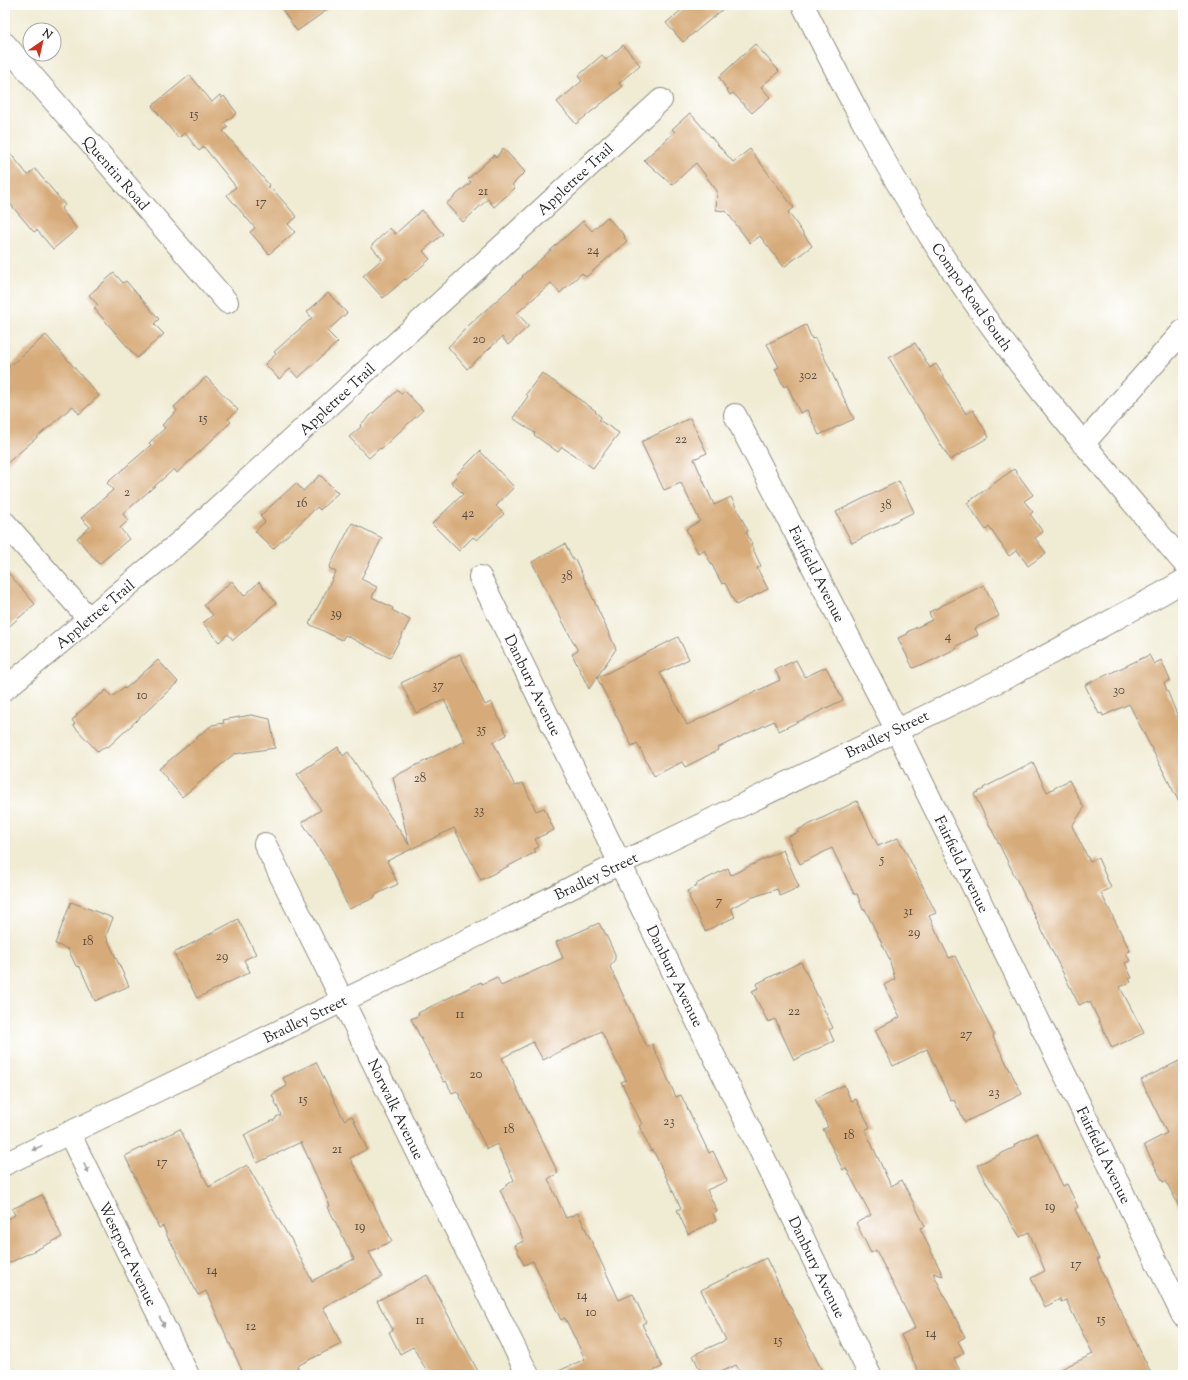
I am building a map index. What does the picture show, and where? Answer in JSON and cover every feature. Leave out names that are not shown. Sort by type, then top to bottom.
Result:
[{"type":"street","name":"Compo Road South","points":[[803,5],[889,169],[923,226],[959,281],[994,330],[1083,444],[1183,562]]},
{"type":"street","name":"Quentin Road","points":[[5,44],[228,302]]},
{"type":"street","name":"Appletree Trail","points":[[5,689],[187,536],[661,100]]},
{"type":"street","points":[[1083,444],[1183,331]]},
{"type":"street","name":"Fairfield Avenue","points":[[735,415],[896,729],[1183,1316]]},
{"type":"street","points":[[5,523],[89,619]]},
{"type":"street","name":"Danbury Avenue","points":[[480,577],[870,1375]]},
{"type":"street","name":"Bradley Street","points":[[5,1164],[343,1001],[620,863],[654,848],[896,729],[1011,675],[1183,581]]},
{"type":"street","name":"Norwalk Avenue","points":[[265,844],[528,1375]]},
{"type":"street","name":"Westport Avenue","points":[[69,1133],[188,1375]]},
{"type":"building","points":[[279,5],[334,5],[297,31]]},
{"type":"building","points":[[687,5],[728,5],[683,42],[666,23]]},
{"type":"building","points":[[755,44],[779,71],[761,87],[770,97],[752,113],[733,93],[730,95],[719,77]]},
{"type":"building","points":[[623,45],[640,65],[619,83],[622,87],[576,124],[557,102],[582,81],[578,76],[602,55],[606,60]]},
{"type":"building","points":[[190,75],[212,102],[220,95],[222,98],[224,96],[237,113],[224,123],[228,127],[223,131],[270,186],[268,187],[275,192],[297,217],[288,224],[295,232],[269,254],[250,232],[255,228],[227,195],[236,187],[204,147],[199,151],[185,133],[178,138],[152,106]]},
{"type":"building","points":[[690,113],[733,162],[750,149],[794,208],[788,212],[812,246],[784,267],[760,236],[750,243],[726,211],[716,210],[717,191],[696,163],[672,185],[644,160],[675,132],[672,129]]},
{"type":"building","points":[[5,147],[28,175],[35,169],[65,205],[61,209],[77,229],[53,249],[37,230],[34,232],[5,198]]},
{"type":"building","points":[[503,148],[525,172],[512,185],[515,188],[494,207],[488,199],[463,222],[446,204],[471,182],[468,179],[494,155],[496,158]]},
{"type":"building","points":[[422,210],[443,234],[423,251],[430,259],[383,298],[363,276],[382,259],[371,246],[390,228],[395,234]]},
{"type":"building","points":[[607,217],[625,236],[624,238],[627,241],[586,277],[582,273],[560,293],[551,283],[517,313],[529,326],[508,345],[502,337],[467,369],[448,347],[469,325],[583,221],[592,231]]},
{"type":"building","points":[[114,273],[123,283],[126,281],[159,319],[154,324],[164,334],[137,358],[94,308],[98,305],[89,295]]},
{"type":"building","points":[[328,293],[347,313],[327,331],[338,342],[298,378],[290,369],[279,379],[265,364],[276,354],[274,352],[312,318],[307,312]]},
{"type":"building","points":[[806,325],[812,339],[815,338],[854,419],[819,435],[807,410],[800,413],[787,385],[784,387],[775,369],[779,367],[767,344]]},
{"type":"building","points":[[46,335],[99,396],[79,414],[73,406],[5,465],[5,370]]},
{"type":"building","points":[[915,343],[930,368],[936,364],[966,414],[973,410],[989,437],[950,460],[889,358]]},
{"type":"building","points":[[542,373],[596,411],[595,412],[601,417],[599,420],[619,433],[593,468],[562,447],[558,452],[534,435],[535,433],[513,418],[528,396],[526,394]]},
{"type":"building","points":[[206,377],[238,410],[228,419],[231,422],[177,473],[174,469],[123,514],[128,521],[120,528],[129,539],[99,564],[77,538],[90,527],[81,518],[113,490],[107,483],[151,445],[149,443],[165,428],[162,425],[177,411],[174,407]]},
{"type":"building","points":[[398,390],[401,394],[405,391],[423,410],[381,449],[380,448],[369,458],[349,437]]},
{"type":"building","points":[[690,418],[707,453],[694,459],[714,505],[731,497],[748,531],[746,532],[761,566],[757,568],[768,589],[736,605],[725,583],[722,584],[704,550],[698,553],[686,529],[700,521],[681,483],[664,490],[641,442]]},
{"type":"building","points":[[480,451],[514,487],[496,506],[504,514],[477,540],[473,537],[459,551],[432,524],[463,494],[451,482]]},
{"type":"building","points":[[1014,469],[1033,495],[1024,501],[1033,512],[1030,514],[1043,532],[1035,538],[1046,553],[1028,566],[1017,550],[1009,556],[989,527],[986,530],[967,503]]},
{"type":"building","points":[[320,475],[338,493],[320,510],[317,507],[273,549],[255,531],[265,522],[260,516],[296,483],[303,491]]},
{"type":"building","points":[[899,481],[914,512],[852,543],[836,512]]},
{"type":"building","points":[[352,523],[382,538],[361,579],[377,587],[372,597],[393,608],[392,610],[410,620],[390,658],[345,635],[342,640],[309,624],[336,572],[329,568]]},
{"type":"building","points":[[565,544],[573,560],[575,559],[616,649],[589,689],[572,654],[578,651],[532,562]]},
{"type":"building","points":[[5,569],[35,604],[5,630]]},
{"type":"building","points":[[232,581],[244,596],[259,582],[276,603],[233,640],[228,634],[219,642],[203,623],[213,615],[204,605]]},
{"type":"building","points":[[984,585],[999,616],[975,628],[978,635],[956,646],[957,648],[923,665],[913,668],[898,638],[932,620],[929,612]]},
{"type":"building","points":[[678,637],[689,659],[660,673],[687,725],[780,680],[775,670],[796,660],[805,677],[826,667],[843,700],[779,731],[774,721],[717,748],[718,750],[685,767],[682,762],[654,776],[637,743],[632,746],[597,678]]},
{"type":"building","points":[[460,654],[485,705],[491,702],[507,735],[493,742],[515,786],[523,783],[536,811],[544,808],[554,830],[535,839],[539,847],[534,849],[536,852],[481,880],[454,828],[387,861],[398,884],[375,895],[374,898],[349,909],[327,861],[302,822],[321,810],[297,774],[338,747],[343,756],[348,752],[409,845],[393,777],[465,741],[444,700],[416,713],[401,683]]},
{"type":"building","points":[[1149,655],[1154,664],[1161,660],[1170,680],[1164,683],[1183,729],[1183,810],[1129,704],[1103,716],[1102,713],[1099,714],[1085,685]]},
{"type":"building","points":[[158,660],[178,682],[108,747],[106,746],[98,752],[73,725],[75,724],[72,720],[106,690],[112,697],[124,687],[125,689]]},
{"type":"building","points":[[251,715],[270,719],[275,748],[234,754],[182,797],[159,769],[212,725],[224,723],[223,720]]},
{"type":"building","points":[[1033,763],[1047,792],[1069,780],[1084,808],[1072,826],[1090,862],[1098,858],[1111,888],[1101,893],[1130,951],[1126,953],[1130,961],[1125,963],[1132,978],[1129,979],[1131,982],[1120,987],[1144,1033],[1112,1048],[1090,1002],[1088,1003],[1088,1001],[1079,1005],[974,794]]},
{"type":"building","points":[[857,801],[878,846],[898,838],[902,844],[936,913],[929,916],[949,958],[955,956],[1022,1094],[965,1122],[954,1100],[951,1101],[927,1049],[893,1066],[875,1030],[900,1017],[884,985],[895,979],[889,958],[865,909],[863,910],[857,894],[854,894],[832,848],[800,864],[787,837]]},
{"type":"building","points":[[783,850],[799,887],[780,896],[777,889],[753,897],[731,908],[735,917],[705,931],[687,891],[697,886],[696,884],[728,868],[731,875]]},
{"type":"building","points":[[71,902],[113,918],[106,936],[129,986],[95,1001],[80,967],[76,966],[68,949],[55,944]]},
{"type":"building","points":[[238,919],[256,954],[244,960],[250,972],[197,998],[174,953]]},
{"type":"building","points":[[599,923],[615,954],[615,959],[610,967],[647,1047],[652,1044],[676,1097],[681,1095],[709,1153],[713,1151],[727,1181],[707,1190],[717,1211],[713,1213],[716,1221],[688,1234],[677,1210],[681,1208],[653,1150],[651,1151],[639,1126],[642,1124],[621,1082],[626,1080],[601,1031],[543,1060],[533,1042],[502,1058],[558,1173],[548,1179],[566,1218],[578,1213],[619,1300],[633,1294],[646,1322],[642,1324],[662,1367],[644,1375],[550,1375],[585,1359],[565,1318],[561,1320],[533,1261],[524,1265],[515,1245],[524,1241],[500,1190],[514,1180],[497,1144],[487,1149],[457,1091],[452,1093],[446,1081],[444,1082],[411,1019],[419,1015],[418,1013],[481,982],[482,984],[497,977],[501,986],[563,958],[556,942]]},
{"type":"building","points":[[801,962],[833,1028],[829,1030],[834,1041],[794,1060],[775,1019],[768,1022],[752,991],[758,988],[756,984]]},
{"type":"building","points":[[1183,1059],[1183,1214],[1166,1181],[1163,1182],[1144,1145],[1167,1133],[1141,1080]]},
{"type":"building","points":[[316,1062],[344,1120],[352,1116],[367,1149],[350,1158],[392,1241],[369,1252],[382,1277],[323,1307],[341,1344],[297,1366],[302,1375],[244,1375],[206,1291],[198,1295],[163,1226],[159,1228],[125,1156],[180,1129],[209,1187],[247,1165],[290,1237],[312,1281],[354,1259],[328,1207],[330,1206],[301,1142],[257,1163],[244,1135],[281,1115],[272,1095],[287,1086],[283,1078]]},
{"type":"building","points":[[844,1085],[851,1101],[856,1099],[870,1127],[865,1130],[891,1186],[902,1180],[925,1226],[920,1228],[943,1276],[933,1273],[965,1337],[958,1341],[964,1353],[954,1359],[962,1375],[920,1375],[901,1335],[915,1328],[876,1250],[871,1253],[856,1223],[871,1215],[846,1168],[843,1170],[823,1129],[828,1127],[815,1099]]},
{"type":"building","points":[[1037,1133],[1063,1186],[1067,1184],[1078,1207],[1075,1209],[1099,1259],[1097,1259],[1106,1281],[1152,1375],[1048,1375],[1093,1354],[1066,1300],[1061,1302],[1060,1299],[1045,1307],[1031,1278],[1045,1271],[1029,1232],[1020,1237],[977,1165],[1015,1147],[1014,1145]]},
{"type":"building","points":[[42,1195],[62,1237],[5,1265],[5,1220],[15,1215],[12,1209]]},
{"type":"building","points":[[766,1258],[824,1375],[742,1375],[736,1365],[714,1375],[702,1375],[693,1355],[726,1340],[701,1290]]},
{"type":"building","points":[[427,1275],[480,1375],[429,1375],[413,1347],[400,1354],[389,1332],[393,1330],[377,1301]]}]
